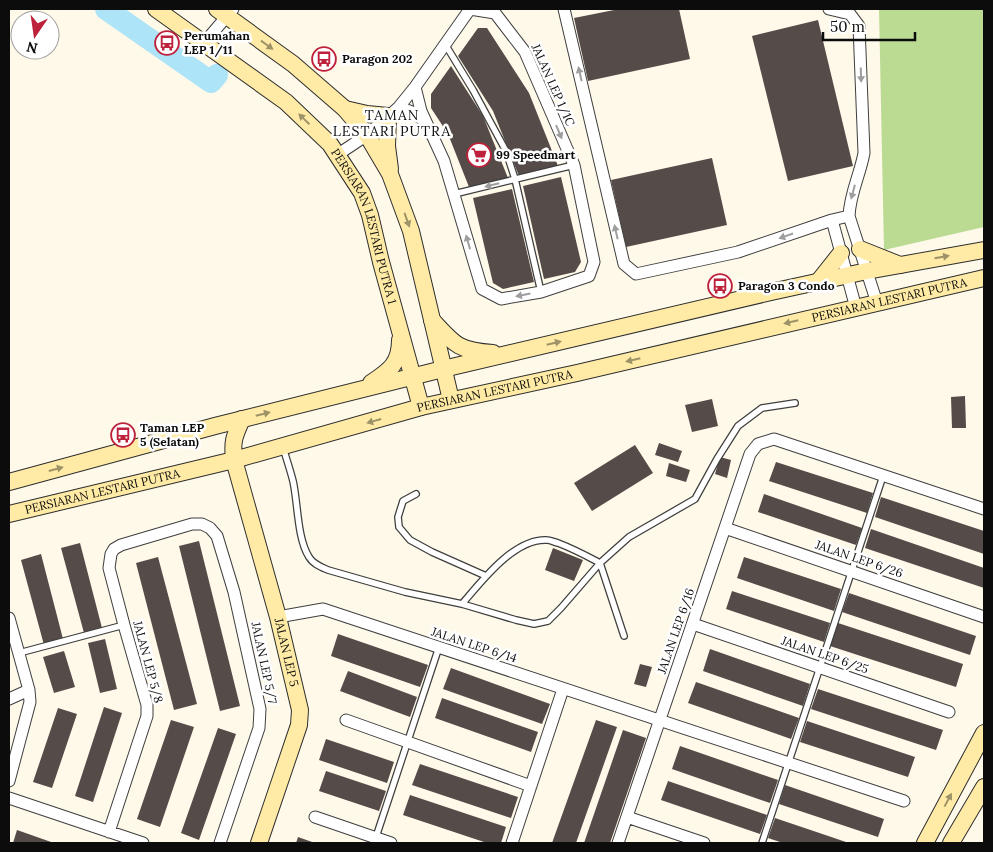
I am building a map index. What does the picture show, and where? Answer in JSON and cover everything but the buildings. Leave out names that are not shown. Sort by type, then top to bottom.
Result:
[{"type":"street","name":"PERSIARAN LESTARI PUTRA 1","points":[[156,9],[286,102],[330,144],[362,193],[370,216],[421,408]]},
{"type":"street","points":[[564,9],[624,264],[636,274],[738,252],[849,216]]},
{"type":"street","points":[[829,9],[850,14],[859,26],[864,154],[861,169],[851,196],[849,216],[877,303]]},
{"type":"street","name":"JALAN LEP 1/1C","points":[[445,44],[470,10],[495,13],[525,52],[574,165],[594,262],[589,276],[541,292]]},
{"type":"street","points":[[204,43],[226,11],[294,64],[345,109],[366,135],[390,174],[411,232],[451,400]]},
{"type":"street","points":[[337,155],[366,135],[393,112],[415,87],[445,44]]},
{"type":"street","points":[[415,87],[418,104],[425,122],[444,160],[482,289],[501,299],[541,292]]},
{"type":"street","points":[[345,109],[367,114],[393,112],[403,108],[416,113],[425,122]]},
{"type":"street","points":[[390,174],[387,146],[393,112]]},
{"type":"street","points":[[832,220],[856,308]]},
{"type":"street","points":[[860,249],[900,265]]},
{"type":"street","points":[[9,482],[242,419],[412,376],[867,271],[984,250]]},
{"type":"street","points":[[818,282],[841,253]]},
{"type":"street","name":"PERSIARAN LESTARI PUTRA","points":[[9,514],[234,460],[451,400],[982,280]]},
{"type":"street","points":[[432,320],[453,342],[463,348],[479,352],[507,354]]},
{"type":"street","points":[[360,389],[388,373],[400,352],[400,330]]},
{"type":"street","name":"JALAN LEP 5","points":[[242,419],[234,435],[234,460],[278,617],[300,710],[299,725],[259,843]]},
{"type":"street","name":"JALAN LEP 6/16","points":[[618,843],[750,454],[758,444],[774,440],[883,476]]},
{"type":"street","points":[[883,476],[984,509]]},
{"type":"street","name":"JALAN LEP 5/8","points":[[109,832],[147,716],[147,705],[109,568],[111,554],[114,549],[121,545],[192,524],[202,524]]},
{"type":"street","name":"JALAN LEP 5/7","points":[[202,524],[210,528],[217,536],[234,592],[260,709],[259,728],[220,843]]},
{"type":"street","name":"JALAN LEP 6/26","points":[[725,528],[984,617]]},
{"type":"street","name":"JALAN LEP 6/14","points":[[278,617],[323,609],[904,801]]},
{"type":"street","points":[[9,618],[30,690],[28,711],[9,780]]},
{"type":"street","name":"JALAN LEP 6/25","points":[[693,624],[949,712]]},
{"type":"street","points":[[512,843],[563,689]]},
{"type":"street","points":[[9,699],[30,690]]},
{"type":"street","points":[[346,720],[531,786]]},
{"type":"street","points":[[926,843],[984,733]]},
{"type":"street","points":[[951,843],[984,787]]},
{"type":"street","points":[[9,798],[109,832],[122,840],[143,843]]},
{"type":"street","points":[[315,817],[375,841],[391,843]]},
{"type":"street","points":[[627,817],[704,843]]},
{"type":"lane","points":[[445,44],[473,90],[506,151],[515,179],[541,292]]},
{"type":"lane","points":[[454,194],[574,165]]},
{"type":"lane","points":[[283,447],[293,481],[304,547],[309,558],[317,565],[328,570],[406,592],[462,604],[534,624],[548,621],[600,564],[628,537],[694,499],[738,426],[762,408],[795,403]]},
{"type":"lane","points":[[762,843],[883,476]]},
{"type":"lane","points":[[416,494],[403,500],[398,517],[399,526],[410,540],[486,576]]},
{"type":"lane","points":[[462,604],[486,576],[512,551],[533,542],[547,540],[576,550],[600,564],[624,636]]},
{"type":"lane","points":[[19,653],[124,625]]},
{"type":"lane","points":[[375,841],[439,647]]},
{"type":"green space","points":[[879,9],[984,9],[984,227],[884,250]]},
{"type":"waterway","points":[[106,9],[211,82],[217,75]]},
{"type":"place","name":"Perumahan LEP 1/11","points":[[167,43]]},
{"type":"place","name":"Paragon 202","points":[[324,59]]},
{"type":"place","name":"99 Speedmart","points":[[479,155]]},
{"type":"place","name":"Paragon 3 Condo","points":[[720,286]]},
{"type":"place","name":"Taman LEP 5 (Selatan)","points":[[123,435]]},
{"type":"district","name":"TAMAN LESTARI PUTRA","points":[[392,124]]}]
